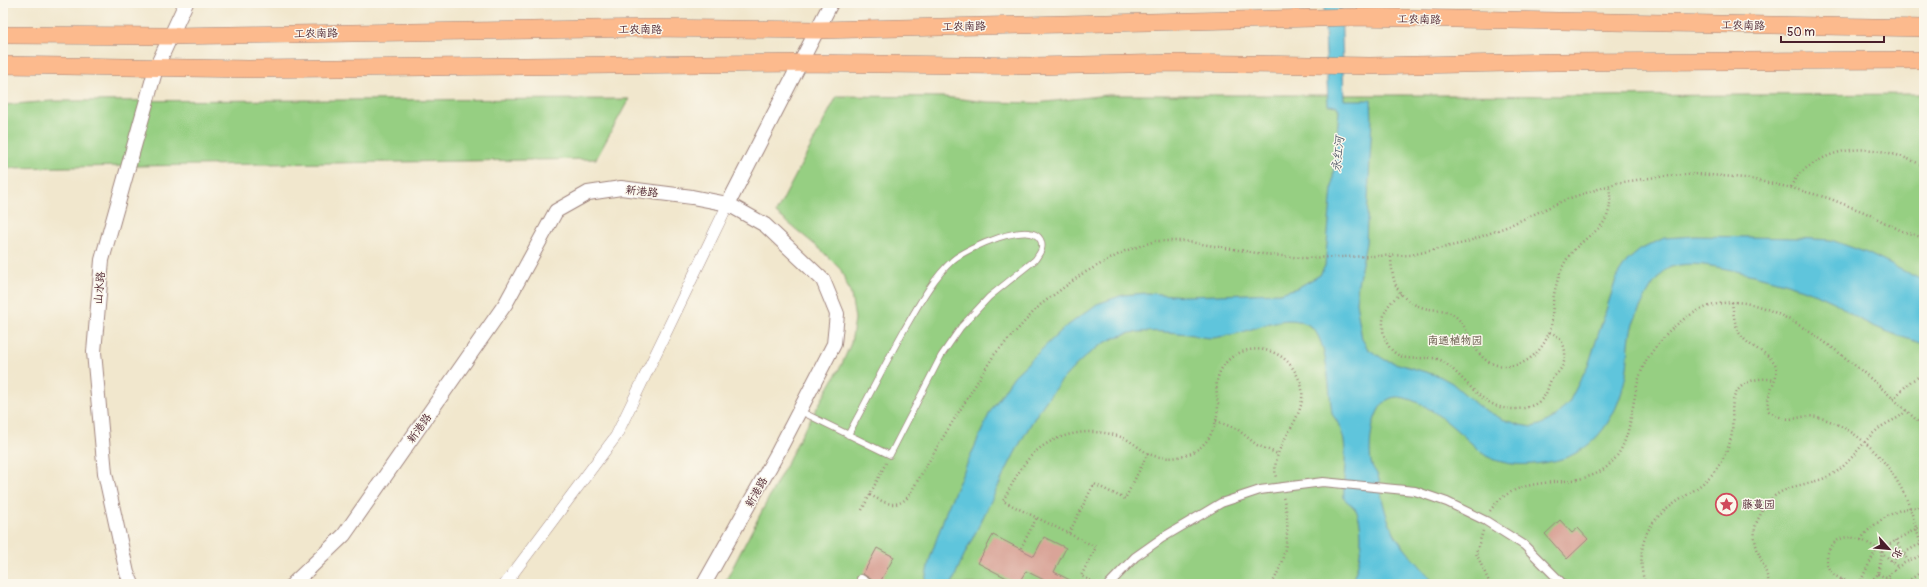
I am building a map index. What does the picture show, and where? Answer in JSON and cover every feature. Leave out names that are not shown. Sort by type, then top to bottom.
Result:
[{"type":"main road","name":"工农南路","points":[[3,35],[170,36],[636,28],[819,30],[1315,17],[1924,28]]},
{"type":"main road","points":[[3,65],[249,69],[802,63],[1033,66],[1177,63],[1370,66],[1556,62],[1924,60]]},
{"type":"street","name":"山水路","points":[[132,584],[127,572],[105,473],[94,352],[102,260],[156,68],[186,3]]},
{"type":"street","points":[[505,584],[616,436],[728,204],[819,30],[831,3]]},
{"type":"street","name":"新港路","points":[[292,584],[344,535],[506,303],[556,211],[588,194],[621,188],[692,197],[728,204],[765,225],[823,280],[837,314],[834,344],[800,411],[704,584]]},
{"type":"street","points":[[1109,584],[1136,558],[1162,538],[1221,503],[1260,490],[1311,482],[1389,487],[1415,491],[1434,498],[1486,521],[1524,544],[1563,584]]},
{"type":"street","points":[[860,579],[869,584]]},
{"type":"lane","points":[[800,411],[890,455],[941,356],[961,328],[989,297],[1035,260],[1041,252],[1041,239],[1035,235],[1025,232],[988,241],[969,249],[953,260],[916,308],[848,435]]},
{"type":"path","points":[[1791,188],[1795,177],[1808,166],[1835,153],[1855,149],[1871,149],[1894,153],[1924,166]]},
{"type":"path","points":[[870,495],[884,503],[896,505],[902,503],[908,497],[994,355],[1040,305],[1082,274],[1125,251],[1155,241],[1183,241],[1263,254],[1318,258],[1391,257],[1411,255],[1464,243],[1506,227],[1567,199],[1609,185],[1656,177],[1698,174],[1745,178],[1828,198],[1864,212],[1902,231],[1924,238]]},
{"type":"path","points":[[1391,257],[1392,274],[1405,300],[1415,305],[1450,313],[1461,322],[1471,338],[1476,352],[1495,364],[1519,365],[1525,362],[1541,348],[1549,332],[1555,289],[1565,262],[1574,250],[1605,222],[1612,200],[1609,185]]},
{"type":"path","points":[[1401,294],[1390,302],[1383,318],[1384,335],[1391,349],[1406,358],[1429,358],[1444,362],[1487,403],[1496,407],[1515,409],[1536,405],[1543,399],[1550,382],[1559,372],[1563,364],[1565,355],[1564,344],[1559,336],[1549,332]]},
{"type":"path","points":[[1732,302],[1735,322],[1740,336],[1768,356],[1776,365],[1777,372],[1767,402],[1769,411],[1777,416],[1789,420],[1816,416],[1837,424],[1865,442],[1894,475],[1909,508],[1924,554],[1898,567],[1887,578],[1886,584]]},
{"type":"path","points":[[1490,584],[1476,553],[1491,510],[1499,500],[1513,491],[1528,485],[1578,478],[1596,473],[1607,467],[1626,442],[1634,396],[1638,381],[1646,362],[1665,336],[1690,314],[1718,304],[1732,302],[1744,303],[1767,309],[1808,331],[1833,349],[1924,427]]},
{"type":"path","points":[[1098,584],[1081,576],[1096,547],[1003,501],[1017,474],[1032,455],[1057,439],[1081,433],[1104,433],[1128,440],[1148,453],[1167,458],[1178,458],[1191,453],[1206,442],[1216,421],[1218,412],[1217,378],[1225,363],[1240,352],[1261,349],[1276,354],[1286,361],[1295,371],[1302,392],[1301,406],[1297,418],[1280,447],[1275,470],[1286,510],[1286,547],[1282,562],[1272,584]]},
{"type":"path","points":[[1893,399],[1911,381],[1924,374]]},
{"type":"path","points":[[1646,584],[1641,556],[1643,539],[1649,528],[1667,507],[1700,488],[1717,468],[1731,438],[1733,402],[1735,394],[1740,388],[1752,380],[1766,378],[1774,380]]},
{"type":"path","points":[[1769,584],[1768,578],[1761,563],[1755,528],[1764,509],[1778,493],[1787,488],[1825,478],[1834,474],[1883,426],[1903,415],[1906,410]]},
{"type":"path","points":[[1216,421],[1237,429],[1257,445],[1278,454]]},
{"type":"path","points":[[1069,534],[1094,484],[1124,499],[1148,453]]},
{"type":"path","points":[[862,510],[890,455]]},
{"type":"path","points":[[1861,540],[1869,529],[1877,523],[1909,508],[1924,507]]},
{"type":"path","points":[[1021,548],[1037,517]]},
{"type":"path","points":[[1868,584],[1878,574],[1882,553],[1885,547],[1924,524]]},
{"type":"path","points":[[1852,584],[1833,573],[1828,564],[1827,558],[1832,545],[1836,540],[1847,537],[1861,540],[1877,548],[1898,567]]},
{"type":"path","points":[[1896,540],[1908,561]]},
{"type":"path","points":[[1891,561],[1903,553],[1922,544]]},
{"type":"path","points":[[1859,584],[1877,548]]},
{"type":"path","points":[[1904,584],[1924,570]]},
{"type":"path","points":[[1878,574],[1899,584]]},
{"type":"path","points":[[1840,584],[1841,578]]},
{"type":"path","points":[[1918,584],[1924,581]]},
{"type":"green space","name":"南通植物园","points":[[1924,94],[1924,584],[724,584],[802,434],[842,364],[851,343],[855,319],[851,295],[841,270],[820,249],[776,213],[837,96],[944,97],[987,102],[1037,103],[1107,95],[1577,96]]},
{"type":"green space","points":[[629,99],[596,159],[3,168],[3,105],[52,101]]},
{"type":"water","name":"永红河","points":[[1324,3],[1341,3],[1344,100],[1371,100],[1372,118],[1366,243],[1356,302],[1362,339],[1368,349],[1385,360],[1439,376],[1452,383],[1478,406],[1502,419],[1532,427],[1540,425],[1555,417],[1569,402],[1589,363],[1617,276],[1627,261],[1640,250],[1664,238],[1695,236],[1831,240],[1867,253],[1924,281],[1924,344],[1875,327],[1822,296],[1784,283],[1724,268],[1694,264],[1678,265],[1668,268],[1652,286],[1633,324],[1630,335],[1624,385],[1612,416],[1603,430],[1592,441],[1579,451],[1565,458],[1531,464],[1501,462],[1486,456],[1445,420],[1422,405],[1399,397],[1390,398],[1383,404],[1377,412],[1371,433],[1370,454],[1373,468],[1379,478],[1381,494],[1393,531],[1402,545],[1434,584],[1350,584],[1354,577],[1359,558],[1361,537],[1359,518],[1356,510],[1344,499],[1344,445],[1338,424],[1332,414],[1327,367],[1321,342],[1316,332],[1310,326],[1292,320],[1272,322],[1244,332],[1214,338],[1163,332],[1139,332],[1124,334],[1103,344],[1085,357],[1054,389],[1019,445],[965,554],[952,584],[924,584],[930,558],[947,509],[990,412],[1014,376],[1063,329],[1097,304],[1123,295],[1147,293],[1185,296],[1280,293],[1297,288],[1320,275],[1325,266],[1339,111],[1337,106],[1328,105]]},
{"type":"building","points":[[1560,520],[1572,533],[1578,528],[1588,539],[1567,559],[1545,534]]},
{"type":"building","points":[[993,535],[1034,556],[1044,537],[1066,548],[1054,572],[1078,584],[1052,584],[1026,571],[1018,584],[978,563]]},
{"type":"building","points":[[877,548],[894,557],[879,584],[874,584],[872,580],[863,574]]},
{"type":"place","name":"藤蔓园","points":[[1727,504]]}]
